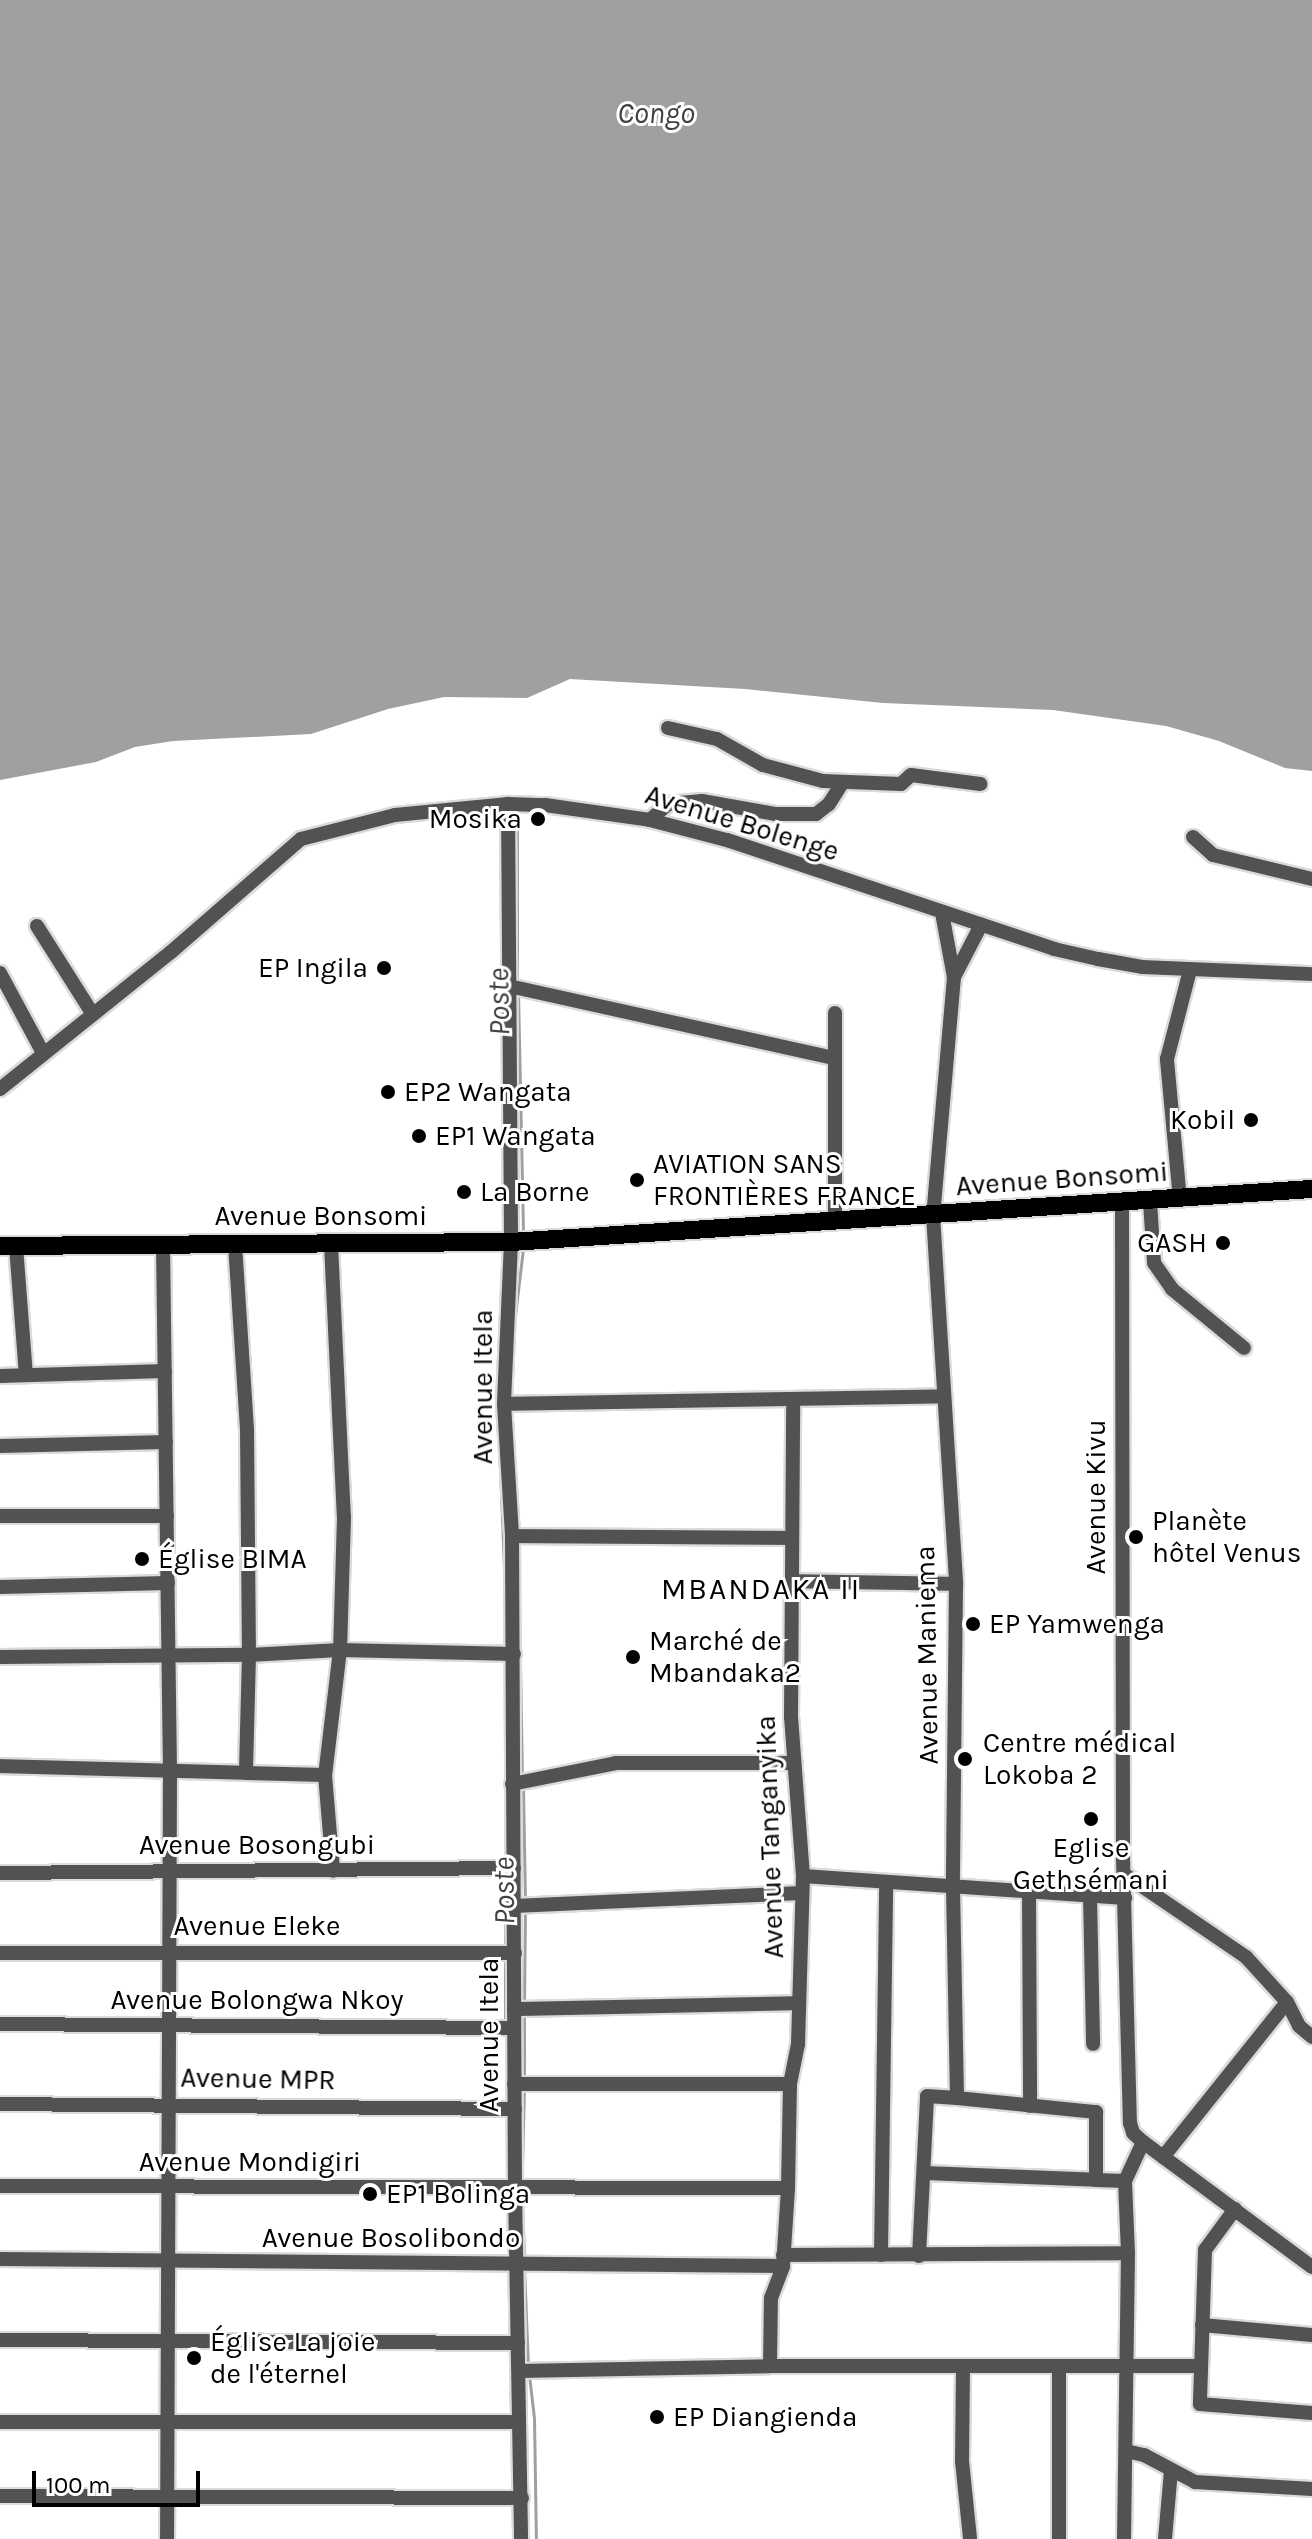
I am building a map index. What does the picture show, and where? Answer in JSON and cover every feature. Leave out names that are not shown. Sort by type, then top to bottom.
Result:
[{"type":"main road","name":"Avenue Bonsomi","points":[[8,1246],[511,1242],[1122,1204],[1312,1189]]},
{"type":"street","points":[[668,728],[717,739],[763,765],[843,782],[901,784],[911,775],[980,784]]},
{"type":"street","points":[[650,820],[668,804],[702,801],[775,814],[816,814],[829,804],[843,782]]},
{"type":"street","name":"Avenue Bolenge","points":[[0,1089],[171,952],[301,839],[395,815],[508,804],[545,805],[650,820],[727,840],[942,913],[1098,959],[1190,970],[1312,974]]},
{"type":"street","name":"Avenue Itela","points":[[508,804],[511,1242],[504,1404],[512,1536],[514,1654],[514,2084],[521,2539]]},
{"type":"street","points":[[1193,837],[1213,855],[1312,879]]},
{"type":"street","points":[[942,913],[954,977]]},
{"type":"street","points":[[954,977],[981,925]]},
{"type":"street","points":[[37,926],[92,1013]]},
{"type":"street","points":[[1180,1200],[1167,1059],[1190,970]]},
{"type":"street","points":[[0,973],[43,1053]]},
{"type":"street","name":"Avenue Maniema","points":[[954,977],[933,1215],[956,1584],[953,1888],[957,2098]]},
{"type":"street","points":[[509,986],[834,1058]]},
{"type":"street","points":[[835,1013],[835,1220]]},
{"type":"street","points":[[1150,1202],[1154,1263],[1172,1289],[1244,1348]]},
{"type":"street","name":"Avenue Kivu","points":[[1122,1204],[1124,1874],[1130,2123],[1143,2142]]},
{"type":"street","points":[[235,1244],[247,1429],[249,1655],[246,1773]]},
{"type":"street","points":[[331,1244],[344,1517],[340,1650],[325,1775],[333,1871]]},
{"type":"street","points":[[163,1245],[170,1771],[167,2539]]},
{"type":"street","points":[[8,1246],[26,1375]]},
{"type":"street","points":[[0,1376],[165,1371]]},
{"type":"street","points":[[504,1404],[942,1396]]},
{"type":"street","name":"Avenue Tanganyika","points":[[770,2366],[771,2298],[783,2260],[790,2084],[798,2044],[803,1876],[793,1763],[790,1538],[793,1399]]},
{"type":"street","points":[[0,1446],[166,1442]]},
{"type":"street","points":[[0,1516],[167,1516]]},
{"type":"street","points":[[512,1536],[790,1538]]},
{"type":"street","points":[[791,1581],[956,1584]]},
{"type":"street","points":[[0,1587],[168,1583]]},
{"type":"street","points":[[0,1657],[249,1655],[340,1650],[514,1654]]},
{"type":"street","points":[[512,1784],[616,1763],[793,1763]]},
{"type":"street","points":[[0,1766],[325,1775]]},
{"type":"street","name":"Avenue Bosongubi","points":[[0,1873],[514,1868]]},
{"type":"street","points":[[1124,1874],[1246,1957],[1287,2002],[1299,2026],[1312,2037]]},
{"type":"street","points":[[803,1876],[1125,1898]]},
{"type":"street","points":[[881,2255],[886,1882]]},
{"type":"street","points":[[514,1906],[802,1893]]},
{"type":"street","points":[[1029,1893],[1030,2106]]},
{"type":"street","points":[[1090,1896],[1093,2044]]},
{"type":"street","name":"Avenue Eleke","points":[[0,1953],[515,1953]]},
{"type":"street","points":[[1163,2157],[1287,2002]]},
{"type":"street","points":[[514,2009],[799,2003]]},
{"type":"street","name":"Avenue Bolongwa Nkoy","points":[[0,2024],[514,2028]]},
{"type":"street","points":[[514,2084],[790,2084]]},
{"type":"street","points":[[919,2256],[927,2096],[1096,2112],[1096,2180]]},
{"type":"street","name":"Avenue MPR","points":[[0,2104],[515,2109]]},
{"type":"street","points":[[1124,2539],[1128,2366],[1125,2181],[1143,2142],[1312,2267]]},
{"type":"street","points":[[925,2173],[1125,2181]]},
{"type":"street","name":"Avenue Mondigiri","points":[[0,2186],[515,2190],[788,2188]]},
{"type":"street","points":[[1235,2209],[1205,2250],[1200,2404],[1312,2413]]},
{"type":"street","name":"Avenue Bosolibondo","points":[[0,2259],[517,2265],[881,2255],[1128,2253]]},
{"type":"street","points":[[1202,2325],[1312,2335]]},
{"type":"street","points":[[0,2340],[518,2343]]},
{"type":"street","points":[[519,2371],[770,2366],[1201,2366]]},
{"type":"street","points":[[1059,2366],[1059,2539]]},
{"type":"street","points":[[963,2367],[962,2461],[970,2539]]},
{"type":"street","points":[[0,2422],[519,2422]]},
{"type":"street","points":[[1126,2451],[1144,2455],[1195,2482],[1312,2489]]},
{"type":"street","points":[[1165,2539],[1171,2471]]},
{"type":"street","points":[[0,2496],[522,2498]]},
{"type":"water","name":"Congo","points":[[0,0],[1312,0],[1312,771],[1285,768],[1219,741],[1166,726],[1053,710],[883,703],[745,689],[570,679],[527,698],[444,697],[388,709],[311,734],[173,741],[135,747],[96,762],[0,780]]},
{"type":"waterway","points":[[500,816],[501,833]]},
{"type":"waterway","name":"Poste","points":[[517,817],[517,981]]},
{"type":"waterway","name":"Poste","points":[[518,992],[523,1233]]},
{"type":"waterway","points":[[549,1230],[829,1212]]},
{"type":"waterway","points":[[142,1236],[422,1234]]},
{"type":"waterway","name":"Poste","points":[[514,1324],[523,1248]]},
{"type":"waterway","points":[[498,1419],[505,1595]]},
{"type":"waterway","name":"Poste","points":[[519,1607],[522,1776]]},
{"type":"waterway","points":[[505,1863],[506,1771]]},
{"type":"waterway","name":"Poste","points":[[523,1787],[525,1900]]},
{"type":"waterway","points":[[505,1871],[505,1947]]},
{"type":"waterway","name":"Poste","points":[[524,2004],[525,1911]]},
{"type":"waterway","points":[[505,1959],[505,2023]]},
{"type":"waterway","name":"Poste","points":[[524,2015],[524,2080]]},
{"type":"waterway","points":[[506,2031],[507,2103]]},
{"type":"waterway","name":"Poste","points":[[522,2168],[524,2087]]},
{"type":"waterway","points":[[507,2115],[508,2135]]},
{"type":"waterway","name":"Poste","points":[[522,2195],[524,2260]]},
{"type":"waterway","name":"Poste","points":[[524,2267],[528,2368]]},
{"type":"waterway","name":"Poste","points":[[529,2375],[534,2418],[536,2539]]},
{"type":"place","name":"Mosika","points":[[538,819]]},
{"type":"place","name":"EP Ingila","points":[[384,968]]},
{"type":"place","name":"EP2 Wangata","points":[[388,1092]]},
{"type":"place","name":"Kobil","points":[[1251,1120]]},
{"type":"place","name":"EP1 Wangata","points":[[419,1136]]},
{"type":"place","name":"AVIATION SANS FRONTIÈRES FRANCE","points":[[637,1180]]},
{"type":"place","name":"La Borne","points":[[464,1192]]},
{"type":"place","name":"GASH","points":[[1223,1243]]},
{"type":"place","name":"Planète hôtel Venus","points":[[1136,1537]]},
{"type":"place","name":"Église BIMA","points":[[142,1559]]},
{"type":"place","name":"EP Yamwenga","points":[[973,1624]]},
{"type":"place","name":"Marché de Mbandaka2","points":[[633,1657]]},
{"type":"place","name":"Centre médical Lokoba 2","points":[[965,1759]]},
{"type":"place","name":"Eglise Gethsémani","points":[[1091,1819]]},
{"type":"place","name":"EP1 Bolinga","points":[[370,2194]]},
{"type":"place","name":"Église La joie de l'éternel","points":[[194,2358]]},
{"type":"place","name":"EP Diangienda","points":[[657,2417]]},
{"type":"district","name":"MBANDAKA II","points":[[761,1589]]}]
